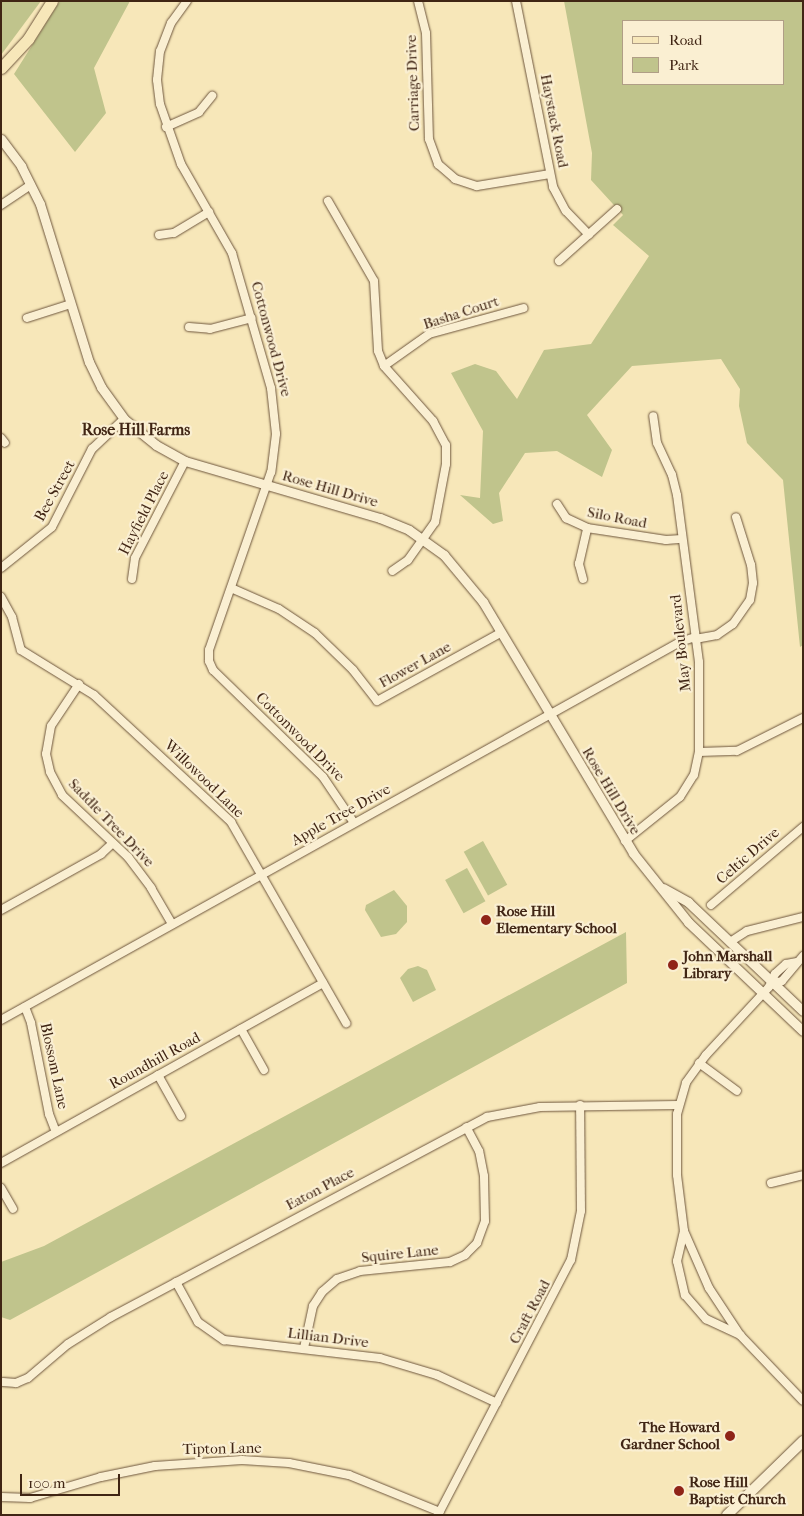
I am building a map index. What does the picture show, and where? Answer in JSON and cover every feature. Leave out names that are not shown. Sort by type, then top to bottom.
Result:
[{"type":"main road","points":[[1,68],[28,39],[52,1]]},
{"type":"main road","points":[[726,1515],[803,1441]]},
{"type":"street","name":"Cottonwood Drive","points":[[187,1],[165,36],[158,66],[159,96],[166,127],[181,164],[232,253],[252,318],[276,415],[275,451],[266,485],[205,662],[323,777],[354,823]]},
{"type":"street","name":"Carriage Drive","points":[[418,1],[426,33],[429,139],[438,164],[455,179],[477,186],[550,174]]},
{"type":"street","name":"Haystack Road","points":[[516,1],[550,174],[560,201],[589,235]]},
{"type":"street","points":[[166,127],[199,112],[212,96]]},
{"type":"street","name":"Rose Hill Drive","points":[[1,139],[31,185],[45,218],[94,374],[124,419],[156,445],[185,461],[380,518],[424,541],[444,555],[467,579],[625,841],[688,922],[768,988],[803,1011]]},
{"type":"street","points":[[1,205],[31,185]]},
{"type":"street","points":[[328,202],[374,281],[378,351],[384,366],[434,421],[446,445],[446,464],[435,522],[424,541],[403,565],[392,570]]},
{"type":"street","points":[[560,260],[617,208]]},
{"type":"street","points":[[158,235],[174,233],[210,212]]},
{"type":"street","points":[[27,318],[71,304]]},
{"type":"street","name":"Basha Court","points":[[384,366],[429,334],[524,308]]},
{"type":"street","points":[[189,327],[210,329],[252,318]]},
{"type":"street","name":"May Boulevard","points":[[625,841],[680,798],[694,775],[699,752],[701,687],[675,484],[657,443],[653,416]]},
{"type":"street","name":"Bee Street","points":[[1,568],[46,535],[92,449],[124,419]]},
{"type":"street","name":"Hayfield Place","points":[[132,579],[135,558],[185,461]]},
{"type":"street","name":"Silo Road","points":[[557,504],[566,518],[587,528],[666,540],[682,539]]},
{"type":"street","name":"Apple Tree Drive","points":[[1,1020],[680,642],[717,635],[733,624],[750,600],[753,583],[751,565],[736,517]]},
{"type":"street","points":[[583,578],[579,564],[587,528]]},
{"type":"street","name":"Flower Lane","points":[[231,588],[278,609],[315,633],[353,670],[378,701],[500,633]]},
{"type":"street","name":"Willowood Lane","points":[[1,597],[12,617],[21,650],[79,684],[222,811],[240,834],[346,1023]]},
{"type":"street","name":"Saddle Tree Drive","points":[[79,684],[51,726],[47,744],[48,764],[62,795],[113,842],[142,873],[172,924]]},
{"type":"street","points":[[699,752],[738,751],[803,718]]},
{"type":"street","name":"Celtic Drive","points":[[711,906],[803,827]]},
{"type":"street","points":[[1,910],[101,854],[113,842]]},
{"type":"street","name":"Rose Hill Drive","points":[[662,887],[688,902],[730,942],[803,1031]]},
{"type":"street","points":[[730,942],[747,931],[803,918]]},
{"type":"street","points":[[800,959],[782,981],[768,988],[699,1063],[686,1083],[678,1105],[677,1175],[684,1231],[704,1281],[740,1335],[803,1401]]},
{"type":"street","name":"Roundhill Road","points":[[1,1163],[323,983]]},
{"type":"street","name":"Blossom Lane","points":[[25,1006],[31,1023],[49,1114],[56,1132]]},
{"type":"street","points":[[242,1029],[264,1070]]},
{"type":"street","points":[[699,1063],[737,1091]]},
{"type":"street","points":[[158,1075],[181,1116]]},
{"type":"street","name":"Eaton Place","points":[[3,1382],[16,1383],[28,1378],[84,1333],[466,1126],[516,1109],[580,1105],[678,1105]]},
{"type":"street","name":"Craft Road","points":[[439,1513],[566,1273],[576,1246],[581,1212],[580,1105]]},
{"type":"street","name":"Squire Lane","points":[[304,1348],[312,1306],[322,1292],[337,1279],[360,1271],[450,1262],[465,1255],[477,1243],[485,1221],[484,1176],[479,1151],[466,1126]]},
{"type":"street","points":[[771,1183],[803,1175]]},
{"type":"street","points":[[1,1188],[13,1209]]},
{"type":"street","points":[[684,1231],[677,1261],[685,1296],[706,1319],[740,1335]]},
{"type":"street","name":"Lillian Drive","points":[[176,1282],[198,1322],[217,1336],[231,1341],[360,1354],[407,1365],[497,1403]]},
{"type":"street","name":"Tipton Lane","points":[[1,1497],[30,1498],[101,1476],[155,1466],[242,1460],[289,1463],[350,1475],[439,1513]]},
{"type":"green space","points":[[1,1],[41,1],[1,55]]},
{"type":"green space","points":[[60,1],[130,1],[94,68],[106,113],[75,152],[14,74]]},
{"type":"green space","points":[[564,1],[803,1],[803,645],[800,647],[783,480],[747,443],[739,406],[740,389],[721,359],[632,366],[587,415],[612,450],[602,477],[557,451],[525,453],[499,493],[503,521],[493,524],[460,495],[480,498],[483,431],[451,373],[475,364],[496,371],[517,399],[544,350],[591,344],[649,256],[613,225],[623,215],[591,180],[592,153]]},
{"type":"green space","points":[[483,841],[507,885],[488,895],[464,852]]},
{"type":"green space","points":[[467,868],[485,901],[464,913],[445,880]]},
{"type":"green space","points":[[394,890],[407,906],[407,922],[396,934],[381,937],[365,910],[366,905]]},
{"type":"green space","points":[[626,932],[627,983],[10,1320],[1,1317],[1,1262],[44,1246]]},
{"type":"green space","points":[[418,966],[427,970],[436,990],[413,1002],[400,978],[408,969]]},
{"type":"place","name":"Rose Hill Elementary School","points":[[486,920]]},
{"type":"place","name":"John Marshall Library","points":[[673,965]]},
{"type":"place","name":"The Howard Gardner School","points":[[730,1436]]},
{"type":"place","name":"Rose Hill Baptist Church","points":[[679,1491]]},
{"type":"district","name":"Rose Hill Farms","points":[[136,430]]}]
